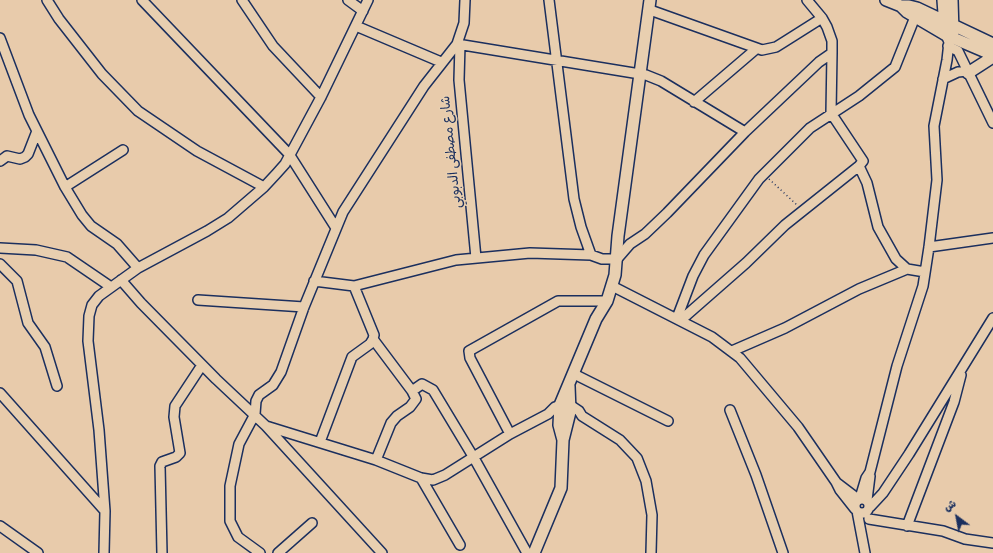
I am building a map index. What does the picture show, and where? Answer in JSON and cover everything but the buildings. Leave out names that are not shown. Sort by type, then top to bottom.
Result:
[{"type":"street","points":[[47,0],[59,19],[102,74],[138,111],[197,151],[264,187]]},
{"type":"street","points":[[142,0],[289,154],[336,228]]},
{"type":"street","points":[[242,0],[261,31],[273,46],[321,97]]},
{"type":"street","points":[[348,0],[363,11]]},
{"type":"street","points":[[104,553],[105,511],[99,430],[88,332],[92,305],[99,296],[110,287],[138,268],[219,223],[264,187],[284,164],[321,97],[368,0]]},
{"type":"street","points":[[260,553],[235,533],[230,516],[230,486],[239,444],[255,414],[256,400],[272,385],[280,372],[314,281],[336,228],[364,178],[421,90],[458,44],[464,23],[465,0]]},
{"type":"street","points":[[549,0],[574,199],[581,227],[591,255]]},
{"type":"street","points":[[679,319],[803,211],[860,166],[863,162],[831,113],[832,53],[830,33],[822,18],[807,0]]},
{"type":"street","points":[[886,0],[905,6],[949,35],[993,44]]},
{"type":"street","points":[[905,6],[922,0]]},
{"type":"street","points":[[943,0],[949,35],[993,123]]},
{"type":"street","points":[[864,551],[866,478],[870,472],[897,366],[923,286],[937,180],[934,126],[944,79],[952,0]]},
{"type":"street","points":[[558,416],[565,405],[569,386],[596,319],[607,301],[612,286],[617,259],[618,236],[650,5],[756,49],[776,47],[822,18]]},
{"type":"street","points":[[905,6],[915,17],[993,56]]},
{"type":"street","points":[[679,319],[694,276],[704,255],[764,174],[801,136],[831,113],[859,96],[895,67],[915,17]]},
{"type":"street","points":[[356,26],[442,62]]},
{"type":"street","points":[[0,38],[19,91],[65,187],[86,221],[117,244],[138,268]]},
{"type":"street","points":[[458,44],[641,74],[661,81],[745,132]]},
{"type":"street","name":"شارع مصطفى الدبوبي","points":[[458,44],[458,80],[476,258]]},
{"type":"street","points":[[694,102],[756,49]]},
{"type":"street","points":[[314,281],[354,286],[406,273],[412,269],[456,260],[530,253],[591,255],[602,259],[617,259],[630,244],[645,234],[672,208],[745,132],[819,62],[832,53]]},
{"type":"street","points":[[944,79],[958,72],[968,72],[993,56]]},
{"type":"street","points":[[0,161],[8,156],[20,159],[25,157],[28,154],[37,131]]},
{"type":"street","points":[[65,187],[123,150]]},
{"type":"street","points":[[860,166],[867,183],[878,227],[896,258],[907,269]]},
{"type":"street","points":[[929,248],[993,238]]},
{"type":"street","points":[[0,248],[36,250],[67,257],[110,287]]},
{"type":"street","points":[[0,264],[17,281],[28,323],[45,346],[57,386]]},
{"type":"street","points":[[732,351],[785,328],[859,289],[907,269],[925,272]]},
{"type":"street","points":[[121,280],[141,303],[202,365],[255,414],[382,553]]},
{"type":"street","points":[[320,442],[352,357],[370,344],[374,335],[354,286]]},
{"type":"street","points":[[612,286],[712,337],[732,351],[748,365],[780,404],[836,482],[840,490],[856,510],[863,513],[866,505],[886,488],[962,371],[993,318]]},
{"type":"street","points":[[198,300],[304,307]]},
{"type":"street","points":[[510,434],[470,358],[469,351],[558,301],[607,301]]},
{"type":"street","points":[[373,339],[415,396],[414,403],[394,419],[387,431],[376,460]]},
{"type":"street","points":[[162,553],[160,466],[162,462],[176,457],[180,453],[174,417],[175,406],[202,365]]},
{"type":"street","points":[[906,526],[958,392],[962,371]]},
{"type":"street","points":[[574,374],[668,421]]},
{"type":"street","points":[[412,391],[422,384],[434,390],[527,553]]},
{"type":"street","points":[[0,394],[105,511]]},
{"type":"street","points":[[534,553],[561,488],[563,440],[555,407],[565,405],[580,411],[582,416],[620,440],[637,458],[646,481],[652,515],[651,553]]},
{"type":"street","points":[[730,410],[756,475],[782,553]]},
{"type":"street","points":[[266,426],[376,460],[421,478],[433,480],[474,458],[510,434],[558,416],[582,416]]},
{"type":"street","points":[[421,478],[460,545]]},
{"type":"street","points":[[836,482],[866,505],[906,526],[943,531],[964,539],[993,543]]},
{"type":"street","points":[[864,551],[855,502],[866,505]]},
{"type":"street","points":[[278,553],[312,523]]},
{"type":"street","points":[[0,526],[38,553]]},
{"type":"street","points":[[369,553],[376,546]]},
{"type":"path","points":[[764,174],[803,211]]}]
